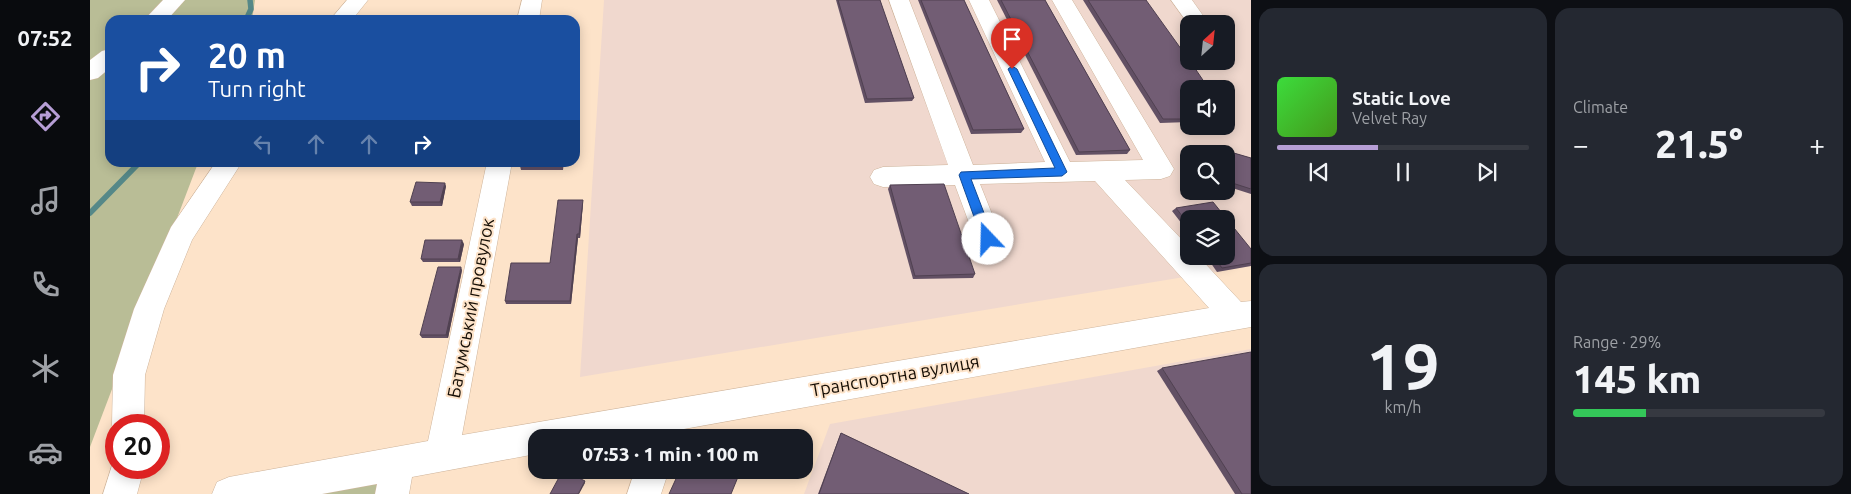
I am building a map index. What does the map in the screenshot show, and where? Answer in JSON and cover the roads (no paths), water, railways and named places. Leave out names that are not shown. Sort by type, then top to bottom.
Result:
[{"type":"street","points":[[160,15],[175,0]]},
{"type":"street","points":[[345,15],[358,0]]},
{"type":"street","points":[[529,15],[532,0]]},
{"type":"street","points":[[899,0],[988,239]]},
{"type":"street","points":[[979,0],[1062,172]]},
{"type":"street","points":[[883,177],[1161,169],[1062,0]]},
{"type":"street","points":[[1181,0],[1192,15]]},
{"type":"street","points":[[90,72],[105,60]]},
{"type":"street","points":[[128,414],[129,375],[149,309],[181,235],[227,167]]},
{"type":"street","name":"Батумський провулок","points":[[442,454],[499,167]]},
{"type":"street","points":[[1101,171],[1243,316]]},
{"type":"street","name":"Транспортна вулиця","points":[[640,429],[663,427],[1243,316]]},
{"type":"street","name":"Транспортна вулиця","points":[[228,494],[395,478],[442,454],[528,440]]},
{"type":"street","points":[[120,494],[124,479]]},
{"type":"street","points":[[644,494],[649,479]]},
{"type":"waterway","points":[[248,15],[251,9],[250,0]]},
{"type":"waterway","points":[[90,213],[135,167]]}]
